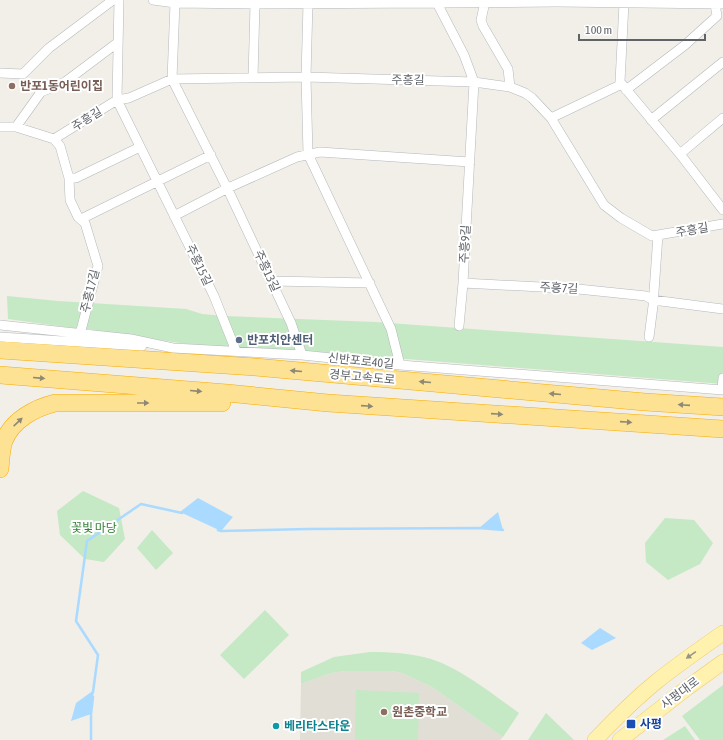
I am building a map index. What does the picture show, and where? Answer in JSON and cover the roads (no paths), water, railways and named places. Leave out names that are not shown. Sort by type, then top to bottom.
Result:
[{"type":"highway","name":"경부고속도로","points":[[0,350],[255,367],[723,408]]},
{"type":"highway","points":[[0,375],[227,393],[328,403],[723,429]]},
{"type":"highway","points":[[0,469],[4,440],[12,428],[30,413],[55,402],[328,403]]},
{"type":"main road","points":[[595,740],[665,675],[723,633]]},
{"type":"main road","name":"사평대로","points":[[620,740],[690,685],[723,662]]},
{"type":"street","points":[[0,73],[23,74],[49,48],[113,0]]},
{"type":"street","points":[[117,100],[119,0]]},
{"type":"street","points":[[152,0],[175,3],[211,1],[255,4],[309,1],[557,1],[719,4],[717,16],[689,41],[624,87],[551,118]]},
{"type":"street","points":[[309,1],[306,77],[308,154],[391,329],[400,365]]},
{"type":"street","points":[[437,2],[464,55],[474,82]]},
{"type":"street","points":[[485,2],[482,20],[483,26],[508,69],[510,87]]},
{"type":"street","points":[[172,79],[175,3]]},
{"type":"street","points":[[624,3],[620,82],[680,154],[723,210]]},
{"type":"street","points":[[253,78],[255,4]]},
{"type":"street","points":[[16,127],[41,92],[65,82],[117,43]]},
{"type":"street","points":[[651,120],[723,62]]},
{"type":"street","name":"주흥길","points":[[54,139],[117,100],[129,98],[172,79],[306,77],[474,82],[510,87],[525,93],[532,98],[551,118],[604,205],[621,218],[652,236],[723,224]]},
{"type":"street","name":"주흥13길","points":[[172,79],[228,188],[272,281],[291,323],[302,356]]},
{"type":"street","name":"주흥9길","points":[[459,326],[463,283],[474,82]]},
{"type":"street","name":"주흥15길","points":[[117,100],[214,296],[236,351]]},
{"type":"street","points":[[680,154],[723,118]]},
{"type":"street","points":[[0,127],[16,127],[54,139]]},
{"type":"street","name":"주흥17길","points":[[54,139],[60,146],[69,178],[70,200],[78,217],[86,223],[98,266],[80,334]]},
{"type":"street","points":[[69,178],[76,178],[140,147]]},
{"type":"street","points":[[174,216],[228,188],[297,157],[308,154],[320,152],[470,162]]},
{"type":"street","points":[[81,219],[211,155]]},
{"type":"street","points":[[649,337],[658,235]]},
{"type":"street","points":[[272,281],[370,283]]},
{"type":"street","name":"주흥7길","points":[[463,283],[578,289],[646,296],[653,300],[723,309]]},
{"type":"street","name":"신반포로40길","points":[[0,325],[131,339],[173,348],[302,356],[722,390]]},
{"type":"street","points":[[0,337],[173,348]]},
{"type":"street","points":[[722,390],[723,378]]},
{"type":"water","points":[[198,498],[233,517],[221,531],[180,512]]},
{"type":"water","points":[[498,512],[503,530],[479,528]]},
{"type":"water","points":[[600,628],[616,638],[592,650],[581,643]]},
{"type":"water","points":[[94,690],[91,714],[71,721],[76,703]]},
{"type":"waterway","points":[[93,692],[98,655],[76,621],[87,541],[141,504],[182,513]]},
{"type":"waterway","points":[[218,530],[479,528],[503,530]]},
{"type":"waterway","points":[[91,740],[91,714],[93,697]]},
{"type":"place","name":"반포1동어린이집","points":[[12,86]]},
{"type":"place","name":"반포치안센터","points":[[239,340]]},
{"type":"place","name":"원촌중학교","points":[[384,712]]},
{"type":"place","name":"사평","points":[[631,724]]},
{"type":"place","name":"베리타스타운","points":[[276,726]]},
{"type":"park label","name":"꽃빛 마당","points":[[94,528]]}]
